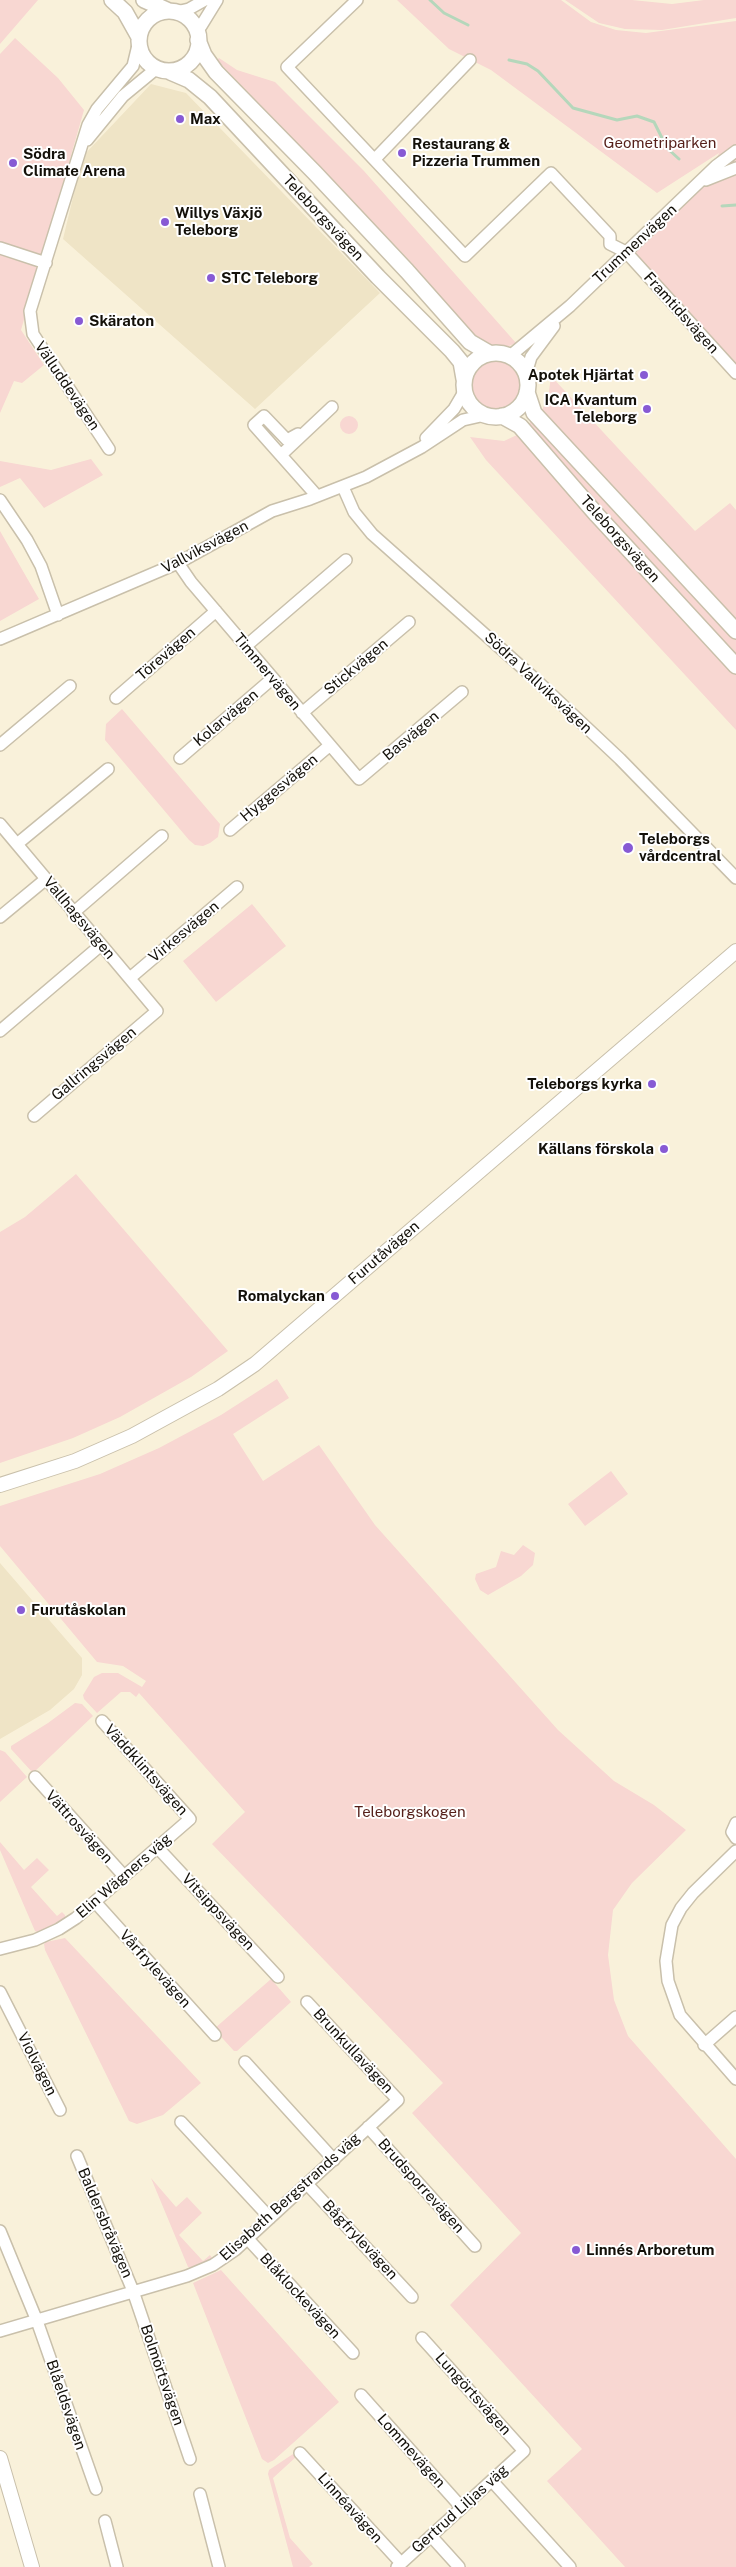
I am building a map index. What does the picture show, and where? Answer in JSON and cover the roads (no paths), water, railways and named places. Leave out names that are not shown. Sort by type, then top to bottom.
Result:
[{"type":"main road","points":[[112,0],[125,12],[139,39],[143,55],[162,69],[180,68],[190,62],[196,52],[197,35],[186,17],[144,0]]},
{"type":"main road","points":[[139,39],[148,20],[161,12],[174,12]]},
{"type":"main road","name":"Teleborgsvägen","points":[[197,35],[204,55],[216,72],[315,173],[407,271],[470,342],[489,353]]},
{"type":"main road","name":"Teleborgsvägen","points":[[162,69],[189,80],[210,97],[378,277],[452,351],[462,365],[464,385]]},
{"type":"main road","points":[[489,353],[510,356],[519,363],[526,374],[527,392],[518,408],[502,416],[485,415],[472,406],[464,385],[473,362],[489,353]]},
{"type":"main road","name":"Teleborgsvägen","points":[[527,392],[534,413],[736,631]]},
{"type":"main road","name":"Teleborgsvägen","points":[[502,416],[520,426],[597,515],[736,666]]},
{"type":"street","points":[[174,12],[205,0]]},
{"type":"street","points":[[197,35],[217,0]]},
{"type":"street","points":[[357,0],[287,67],[375,159],[470,60]]},
{"type":"street","name":"Välluddevägen","points":[[109,449],[33,334],[30,311],[88,125],[94,114],[133,66],[139,39]]},
{"type":"street","points":[[82,147],[118,102],[162,69]]},
{"type":"street","name":"Trummenvägen","points":[[510,356],[570,306],[716,166],[736,152]]},
{"type":"street","name":"Framtidsvägen","points":[[375,159],[465,256],[551,173],[610,236],[610,244],[626,252],[736,373]]},
{"type":"street","name":"Trummenvägen","points":[[700,183],[736,168]]},
{"type":"street","points":[[0,248],[46,262]]},
{"type":"street","name":"Trummenvägen","points":[[526,374],[531,357],[570,306]]},
{"type":"street","name":"Vallviksvägen","points":[[408,454],[443,422],[454,409],[464,385]]},
{"type":"street","points":[[281,455],[332,406]]},
{"type":"street","name":"Vallviksvägen","points":[[0,639],[178,563],[272,511],[343,487],[408,454],[468,418],[485,415]]},
{"type":"street","points":[[298,434],[287,440],[264,416],[254,425],[316,496]]},
{"type":"street","name":"Södra Vallviksvägen","points":[[343,487],[354,512],[372,534],[535,679],[620,758],[736,878]]},
{"type":"street","points":[[0,500],[27,540],[41,566],[58,615]]},
{"type":"street","points":[[246,646],[346,560]]},
{"type":"street","name":"Timmervägen","points":[[178,563],[216,611],[359,780]]},
{"type":"street","name":"Törevägen","points":[[116,698],[216,611]]},
{"type":"street","name":"Stickvägen","points":[[302,713],[409,622]]},
{"type":"street","name":"Kolarvägen","points":[[180,758],[273,678]]},
{"type":"street","points":[[0,745],[70,686]]},
{"type":"street","name":"Basvägen","points":[[359,780],[462,692]]},
{"type":"street","name":"Hyggesvägen","points":[[230,830],[329,746]]},
{"type":"street","points":[[17,844],[108,768]]},
{"type":"street","name":"Vallhagsvägen","points":[[0,824],[73,913],[130,978],[157,1011],[155,1012]]},
{"type":"street","points":[[73,913],[162,836]]},
{"type":"street","points":[[0,917],[46,879]]},
{"type":"street","name":"Virkesvägen","points":[[130,978],[238,886]]},
{"type":"street","name":"Furutåvägen","points":[[0,1485],[75,1461],[132,1436],[210,1394],[255,1364],[732,953],[736,941]]},
{"type":"street","points":[[0,1031],[101,945]]},
{"type":"street","name":"Gallringsvägen","points":[[34,1116],[155,1012]]},
{"type":"street","name":"Väddklintsvägen","points":[[102,1721],[190,1819]]},
{"type":"street","name":"Vättrosvägen","points":[[34,1777],[124,1876]]},
{"type":"street","name":"Elin Wägners väg","points":[[0,1949],[35,1940],[59,1929],[96,1903],[190,1819]]},
{"type":"street","points":[[736,1823],[732,1832],[736,1838]]},
{"type":"street","name":"Vitsippsvägen","points":[[157,1847],[278,1977]]},
{"type":"street","points":[[736,1851],[693,1893],[681,1908],[672,1925],[667,1944],[668,1981],[673,2000],[680,2015],[704,2046],[736,2079]]},
{"type":"street","name":"Vårfrylevägen","points":[[96,1903],[215,2035]]},
{"type":"street","name":"Violvägen","points":[[0,1992],[60,2110]]},
{"type":"street","name":"Brunkullavägen","points":[[307,2002],[398,2100]]},
{"type":"street","points":[[704,2046],[736,2017]]},
{"type":"street","points":[[245,2062],[334,2160]]},
{"type":"street","name":"Elisabeth Bergstrands väg","points":[[0,2331],[187,2276],[213,2265],[235,2250],[398,2100]]},
{"type":"street","points":[[181,2122],[270,2218]]},
{"type":"street","name":"Brudsporrevägen","points":[[368,2127],[475,2246]]},
{"type":"street","name":"Baldersbråvägen","points":[[77,2156],[133,2291]]},
{"type":"street","name":"Bågfrylevägen","points":[[307,2184],[412,2297]]},
{"type":"street","name":"Blåeldsvägen","points":[[0,2231],[37,2321],[96,2489]]},
{"type":"street","name":"Blåklockevägen","points":[[247,2238],[353,2353]]},
{"type":"street","name":"Bolmörtsvägen","points":[[133,2291],[190,2459]]},
{"type":"street","name":"Lungörtsvägen","points":[[422,2338],[524,2451]]},
{"type":"street","name":"Lommevägen","points":[[360,2395],[462,2508]]},
{"type":"street","name":"Gertrud Liljas väg","points":[[398,2565],[524,2451]]},
{"type":"street","name":"Linnéavägen","points":[[300,2453],[398,2565]]},
{"type":"street","points":[[0,2458],[32,2567]]},
{"type":"street","points":[[492,2481],[570,2567]]},
{"type":"street","points":[[200,2494],[219,2567]]},
{"type":"street","points":[[105,2521],[117,2567]]},
{"type":"street","points":[[431,2536],[459,2567]]},
{"type":"waterway","points":[[430,0],[444,13],[468,25]]},
{"type":"waterway","points":[[509,60],[527,64],[538,71],[573,108],[617,120],[637,116],[654,122],[667,148],[679,159]]},
{"type":"waterway","points":[[722,206],[736,205]]},
{"type":"place","name":"Max","points":[[180,119]]},
{"type":"place","name":"Restaurang & Pizzeria Trummen","points":[[402,153]]},
{"type":"place","name":"Södra Climate Arena","points":[[13,163]]},
{"type":"place","name":"Willys Växjö Teleborg","points":[[165,222]]},
{"type":"place","name":"STC Teleborg","points":[[211,278]]},
{"type":"place","name":"Skäraton","points":[[79,321]]},
{"type":"place","name":"Apotek Hjärtat","points":[[644,375]]},
{"type":"place","name":"ICA Kvantum Teleborg","points":[[647,409]]},
{"type":"place","name":"Teleborgs vårdcentral","points":[[628,848]]},
{"type":"place","name":"Teleborgs kyrka","points":[[652,1084]]},
{"type":"place","name":"Källans förskola","points":[[664,1149]]},
{"type":"place","name":"Romalyckan","points":[[335,1296]]},
{"type":"place","name":"Furutåskolan","points":[[21,1610]]},
{"type":"place","name":"Linnés Arboretum","points":[[576,2250]]},
{"type":"park label","name":"Geometriparken","points":[[660,143]]},
{"type":"park label","name":"Teleborgskogen","points":[[410,1812]]}]
